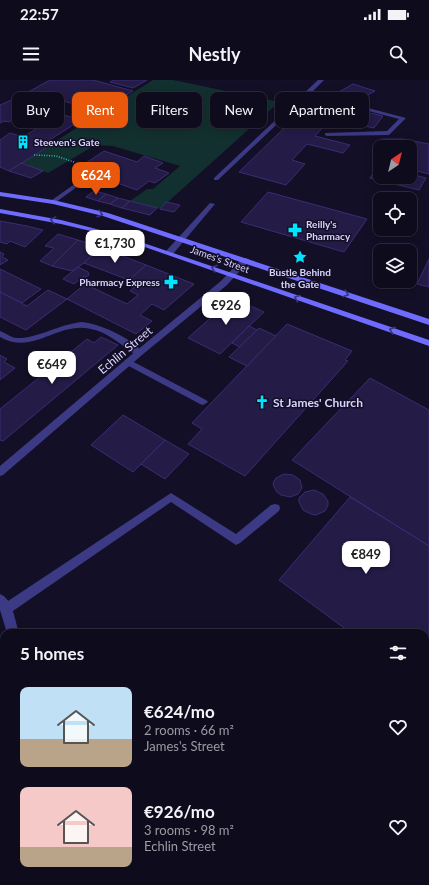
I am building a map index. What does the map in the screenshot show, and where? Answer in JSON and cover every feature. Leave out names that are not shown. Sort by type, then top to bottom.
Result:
[{"type":"main road","name":"James's Street","points":[[0,194],[54,201],[78,207],[182,239],[429,322]]},
{"type":"main road","name":"James's Street","points":[[0,211],[87,228],[170,252],[429,343]]},
{"type":"street","points":[[307,92],[321,80]]},
{"type":"street","points":[[327,134],[389,133],[403,118],[369,109]]},
{"type":"street","points":[[216,179],[275,123]]},
{"type":"street","points":[[54,201],[86,178]]},
{"type":"street","points":[[170,252],[212,204]]},
{"type":"street","name":"Echlin Street","points":[[0,472],[232,275],[246,260]]},
{"type":"street","points":[[0,334],[12,340],[20,341],[77,324],[103,330],[139,353]]},
{"type":"street","points":[[128,362],[203,402]]},
{"type":"street","points":[[12,629],[3,604],[171,496],[236,540],[275,508]]},
{"type":"path","points":[[34,155],[56,156],[74,162]]},
{"type":"green space","points":[[153,80],[173,80],[231,92],[210,92],[210,128],[250,128],[160,209],[130,201],[147,189],[153,189],[180,166],[113,146],[96,145],[48,173],[21,163],[77,128],[128,128],[128,96]]},
{"type":"green space","points":[[267,100],[275,101],[275,106],[267,113]]},
{"type":"building","points":[[50,80],[93,80],[133,91],[128,94],[128,92],[72,92],[72,103],[64,101],[64,92],[28,92]]},
{"type":"building","points":[[114,80],[147,80],[133,88],[110,82]]},
{"type":"building","points":[[353,84],[375,91],[369,94],[369,92],[339,92]]},
{"type":"building","points":[[12,100],[12,120],[0,123],[0,105]]},
{"type":"building","points":[[369,113],[383,116],[374,128],[369,127]]},
{"type":"building","name":"Steeven's Gate","points":[[64,115],[72,117],[72,126],[43,144],[46,148],[9,171],[0,167],[0,140],[10,133],[23,137],[37,128],[64,128]]},
{"type":"building","points":[[284,128],[322,128],[315,136],[350,145],[343,153],[307,144],[292,160],[305,164],[286,185],[239,172]]},
{"type":"building","points":[[403,139],[408,140],[381,140]]},
{"type":"building","points":[[417,142],[429,144],[429,174],[417,171]]},
{"type":"building","points":[[104,151],[137,162],[144,156],[163,163],[155,168],[169,173],[155,183],[149,181],[137,190],[77,169]]},
{"type":"building","points":[[21,163],[43,171],[31,178],[9,171]]},
{"type":"building","points":[[417,176],[426,178],[419,190],[394,184],[417,184]]},
{"type":"building","points":[[94,191],[106,194],[98,201],[86,197]]},
{"type":"building","points":[[268,192],[367,219],[344,252],[241,222]]},
{"type":"building","points":[[106,194],[118,198],[110,204],[98,201]]},
{"type":"building","points":[[118,198],[130,201],[122,208],[110,204]]},
{"type":"building","points":[[130,201],[157,208],[150,215],[122,208]]},
{"type":"building","points":[[166,202],[180,205],[174,212],[160,209]]},
{"type":"building","points":[[0,221],[43,230],[25,247],[10,241],[7,244],[0,242]]},
{"type":"building","points":[[58,234],[78,240],[52,266],[40,261],[54,248],[45,246]]},
{"type":"building","points":[[78,240],[100,247],[84,263],[72,271],[52,266]]},
{"type":"building","points":[[100,247],[146,265],[129,280],[84,263]]},
{"type":"building","points":[[0,252],[4,254],[2,257],[8,260],[0,265]]},
{"type":"building","points":[[429,259],[429,287],[417,284]]},
{"type":"building","points":[[146,265],[194,284],[164,310],[152,304],[140,315],[152,321],[136,334],[67,299],[85,284],[127,304],[138,295],[130,291],[138,284],[129,280]]},
{"type":"building","points":[[78,267],[88,272],[89,275],[86,277],[84,276],[74,284],[63,279]]},
{"type":"building","points":[[0,269],[41,289],[22,303],[0,292]]},
{"type":"building","points":[[48,290],[67,299],[26,330],[0,317],[0,292],[27,306]]},
{"type":"building","points":[[233,298],[264,312],[220,354],[188,338]]},
{"type":"building","name":"St James' Church","points":[[287,324],[352,351],[345,360],[348,361],[245,476],[188,444],[202,429],[192,423]]},
{"type":"building","points":[[249,326],[257,330],[240,347],[232,343]]},
{"type":"building","points":[[259,328],[276,336],[247,366],[229,357]]},
{"type":"building","points":[[101,337],[118,345],[3,441],[0,440],[0,409],[87,339],[94,343]]},
{"type":"building","points":[[0,355],[7,359],[4,362],[15,368],[0,380]]},
{"type":"building","points":[[370,378],[429,410],[429,546],[292,460]]},
{"type":"building","points":[[123,415],[165,440],[133,472],[91,445]]},
{"type":"building","points":[[165,440],[189,454],[165,479],[141,464]]},
{"type":"building","points":[[284,474],[293,475],[300,480],[302,488],[298,494],[290,497],[281,495],[277,492],[273,485],[274,481],[276,478]]},
{"type":"building","points":[[314,490],[323,494],[328,501],[325,511],[316,515],[303,510],[299,502],[299,498],[305,492]]},
{"type":"building","points":[[350,497],[429,546],[429,629],[346,629],[279,580]]},
{"type":"place","name":"Steeven's Gate","points":[[23,142]]},
{"type":"place","name":"Reilly's Pharmacy","points":[[295,230]]},
{"type":"place","name":"Bustle Behind the Gate","points":[[300,257]]},
{"type":"place","name":"Pharmacy Express","points":[[171,282]]},
{"type":"place","name":"St James' Church","points":[[262,402]]}]
